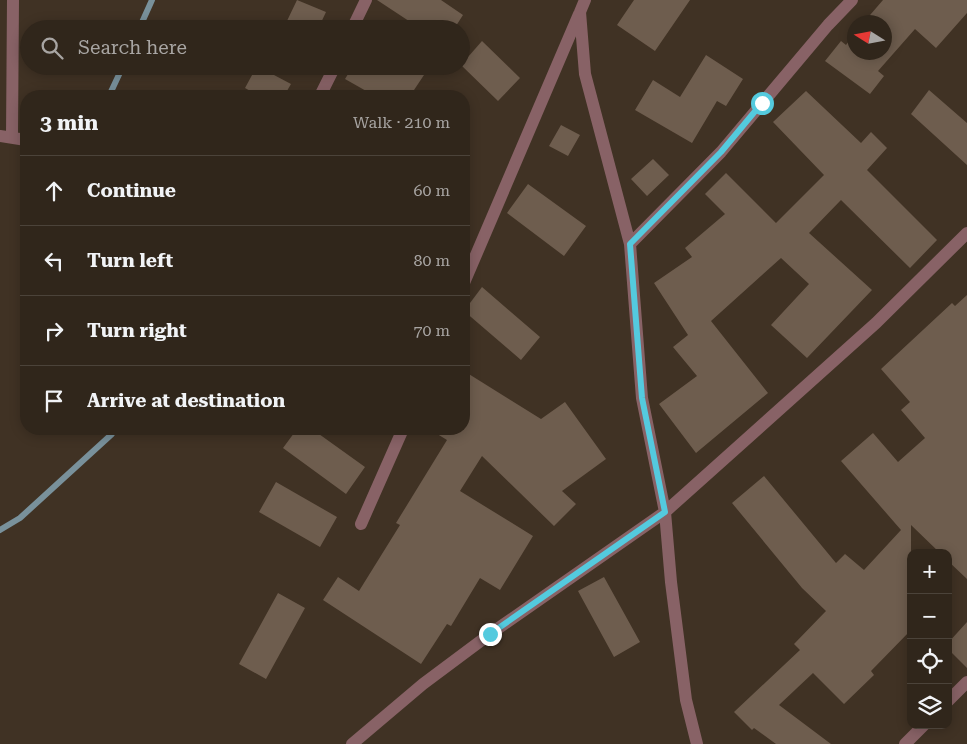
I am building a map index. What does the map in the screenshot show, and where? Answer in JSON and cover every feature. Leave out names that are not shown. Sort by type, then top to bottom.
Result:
[{"type":"street","points":[[13,0],[6,136],[20,139]]},
{"type":"street","points":[[356,20],[366,0]]},
{"type":"street","points":[[630,244],[721,152],[828,25],[852,0]]},
{"type":"street","points":[[582,6],[585,74],[630,244],[642,398],[665,512],[671,582],[686,700],[697,744]]},
{"type":"street","points":[[470,269],[582,6]]},
{"type":"street","points":[[323,90],[330,75]]},
{"type":"street","points":[[352,744],[423,684],[490,634],[665,512],[876,323],[967,233]]},
{"type":"street","points":[[361,524],[400,435]]},
{"type":"street","points":[[952,697],[967,682]]},
{"type":"street","points":[[905,744],[920,729]]},
{"type":"building","points":[[297,0],[326,12],[322,20],[287,20]]},
{"type":"building","points":[[377,0],[441,0],[463,15],[460,20],[407,20]]},
{"type":"building","points":[[634,0],[690,0],[655,51],[617,25]]},
{"type":"building","points":[[883,0],[967,0],[967,13],[936,48],[915,29],[892,55],[892,15],[870,15]]},
{"type":"building","points":[[482,41],[520,78],[498,101],[470,74],[470,55]]},
{"type":"building","points":[[841,41],[846,45],[847,44],[847,60],[888,60],[878,71],[884,76],[870,94],[825,61]]},
{"type":"building","points":[[706,55],[743,79],[726,106],[717,101],[692,143],[635,110],[653,80],[680,97]]},
{"type":"building","points":[[252,75],[274,75],[291,84],[288,90],[248,90],[245,88]]},
{"type":"building","points":[[347,75],[424,75],[414,90],[364,90],[345,79]]},
{"type":"building","points":[[929,90],[967,123],[967,165],[911,114]]},
{"type":"building","points":[[806,91],[861,143],[871,132],[887,148],[867,170],[937,240],[910,268],[841,200],[809,233],[872,290],[807,358],[771,325],[809,284],[781,258],[711,321],[768,393],[696,453],[659,404],[697,376],[673,347],[688,335],[654,283],[692,257],[685,248],[725,214],[705,194],[726,173],[776,223],[824,175],[773,122]]},
{"type":"building","points":[[561,125],[580,135],[568,156],[549,146]]},
{"type":"building","points":[[653,159],[669,175],[647,196],[631,179]]},
{"type":"building","points":[[528,184],[586,226],[564,256],[507,213]]},
{"type":"building","points":[[482,287],[540,337],[521,360],[470,316],[470,303]]},
{"type":"building","points":[[967,295],[967,579],[952,565],[952,549],[936,549],[911,525],[911,549],[907,549],[907,634],[871,671],[874,675],[844,704],[813,673],[779,705],[831,744],[776,744],[754,728],[752,730],[734,712],[800,650],[794,644],[826,611],[802,588],[732,503],[764,476],[836,563],[845,554],[864,570],[901,530],[841,461],[873,433],[898,462],[925,438],[901,410],[910,402],[881,369],[952,303],[955,306]]},
{"type":"building","points":[[470,375],[541,419],[565,402],[606,459],[562,491],[576,504],[554,526],[482,456],[460,491],[533,536],[500,590],[480,578],[451,626],[447,624],[421,664],[323,600],[338,577],[359,591],[400,525],[396,523],[447,440],[439,435],[470,435]]},
{"type":"building","points":[[293,435],[320,435],[365,467],[346,494],[283,448]]},
{"type":"building","points":[[276,482],[337,517],[320,547],[259,512]]},
{"type":"building","points":[[604,577],[640,642],[614,657],[578,591]]},
{"type":"building","points":[[278,593],[305,608],[266,679],[239,664]]},
{"type":"building","points":[[967,622],[967,668],[952,653],[952,639]]},
{"type":"waterway","points":[[143,20],[152,0]]},
{"type":"waterway","points":[[112,90],[119,75]]},
{"type":"waterway","points":[[0,530],[20,518],[111,435]]},
{"type":"route","points":[[490,634],[665,512],[642,398],[630,244],[721,152],[762,103]]}]
